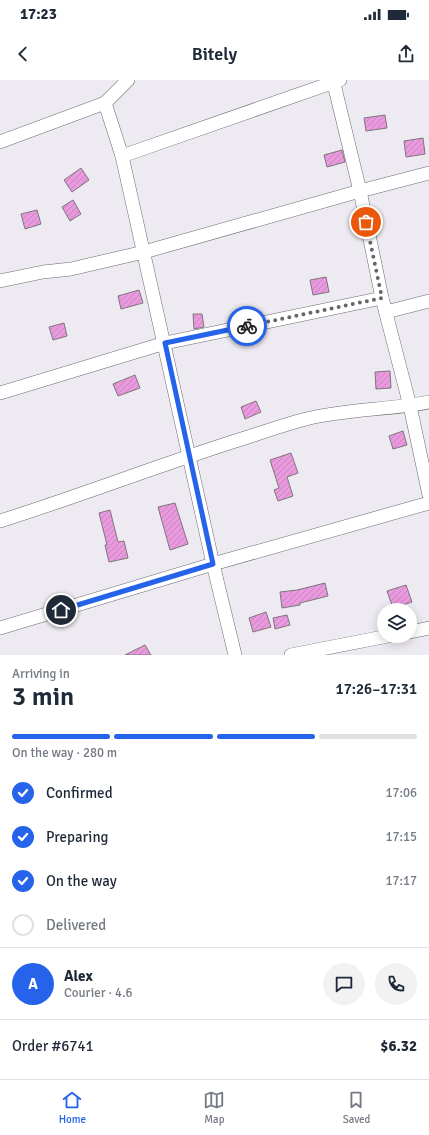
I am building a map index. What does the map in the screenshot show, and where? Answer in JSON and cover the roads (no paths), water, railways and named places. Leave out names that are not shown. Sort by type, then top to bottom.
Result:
[{"type":"street","points":[[0,142],[105,103],[128,80]]},
{"type":"street","points":[[122,156],[336,81],[382,298],[410,406],[429,496]]},
{"type":"street","points":[[105,103],[122,156],[190,455],[213,564],[235,655]]},
{"type":"street","points":[[0,281],[43,272],[71,269],[144,252],[429,173]]},
{"type":"street","points":[[0,393],[165,343],[382,298]]},
{"type":"street","points":[[386,312],[429,301]]},
{"type":"street","points":[[0,521],[54,504],[190,455],[306,419],[360,410],[410,406],[429,402]]},
{"type":"street","points":[[0,628],[213,564],[429,503]]},
{"type":"street","points":[[417,631],[429,628]]},
{"type":"street","points":[[291,655],[377,638]]}]
